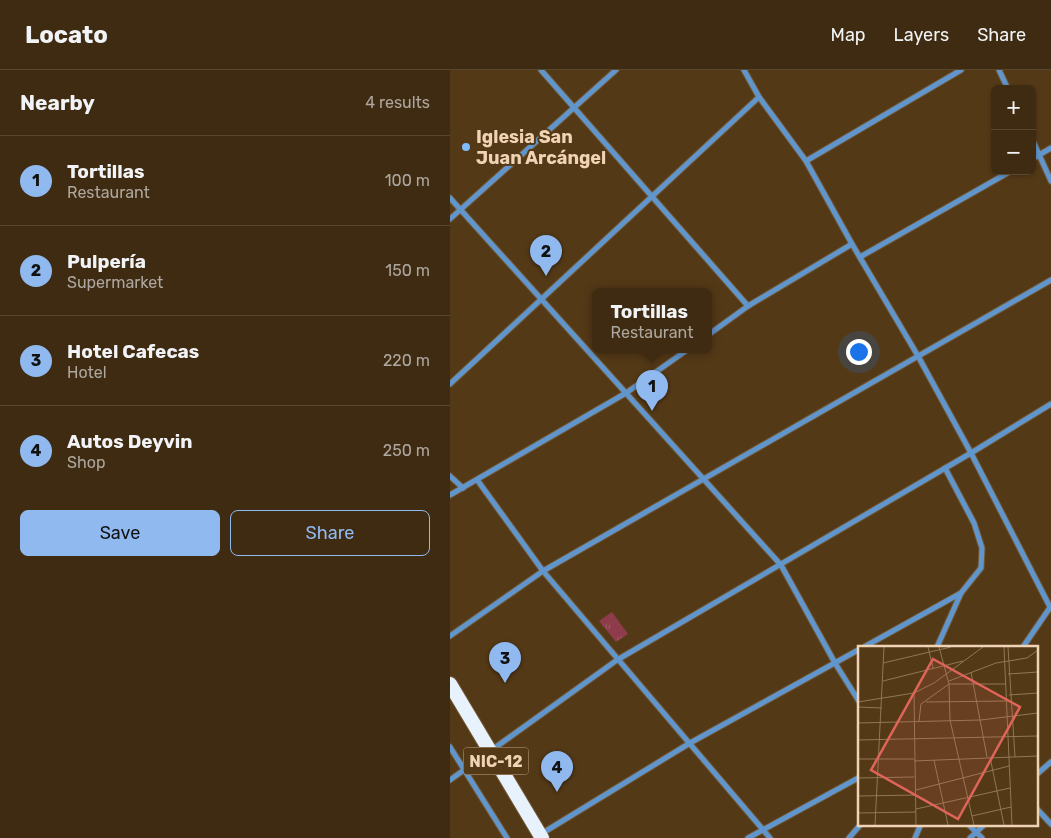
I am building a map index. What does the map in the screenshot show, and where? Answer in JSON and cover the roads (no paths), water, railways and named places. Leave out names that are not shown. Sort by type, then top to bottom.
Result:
[{"type":"highway","name":"NIC-12","points":[[450,684],[541,836]]},
{"type":"street","points":[[541,70],[748,306]]},
{"type":"street","points":[[450,219],[616,70]]},
{"type":"street","points":[[744,70],[759,97],[806,161],[918,356],[971,453],[1050,606],[1023,646]]},
{"type":"street","points":[[806,161],[961,70]]},
{"type":"street","points":[[999,70],[1006,85]]},
{"type":"street","points":[[450,384],[759,97]]},
{"type":"street","points":[[1036,147],[1051,181]]},
{"type":"street","points":[[1036,157],[1051,148]]},
{"type":"street","points":[[860,257],[1004,175]]},
{"type":"street","points":[[450,198],[781,565],[835,663],[858,699]]},
{"type":"street","points":[[712,332],[748,306],[852,244]]},
{"type":"street","points":[[450,636],[543,571],[1051,280]]},
{"type":"street","points":[[450,495],[478,481],[626,393],[683,353]]},
{"type":"street","points":[[450,780],[617,660],[971,453],[1051,404]]},
{"type":"street","points":[[937,646],[961,593],[981,568],[982,548],[974,523],[944,468]]},
{"type":"street","points":[[450,476],[463,488]]},
{"type":"street","points":[[478,481],[543,571],[770,838]]},
{"type":"street","points":[[866,646],[961,593]]},
{"type":"street","points":[[541,836],[690,743],[858,650]]},
{"type":"street","points":[[450,747],[507,838]]},
{"type":"street","points":[[1038,773],[1051,762]]},
{"type":"street","points":[[748,838],[858,778]]},
{"type":"street","points":[[1038,810],[1051,824]]},
{"type":"street","points":[[849,838],[859,826]]},
{"type":"street","points":[[915,838],[920,826]]},
{"type":"street","points":[[970,826],[982,838]]},
{"type":"street","points":[[970,838],[983,826]]},
{"type":"place","name":"Iglesia San Juan Arcángel","points":[[466,147]]},
{"type":"place","name":"Pulpería","points":[[546,276]]},
{"type":"place","name":"Tortillas","points":[[652,411]]},
{"type":"place","name":"Hotel Cafecas","points":[[505,683]]},
{"type":"place","name":"Autos Deyvin","points":[[557,792]]}]
